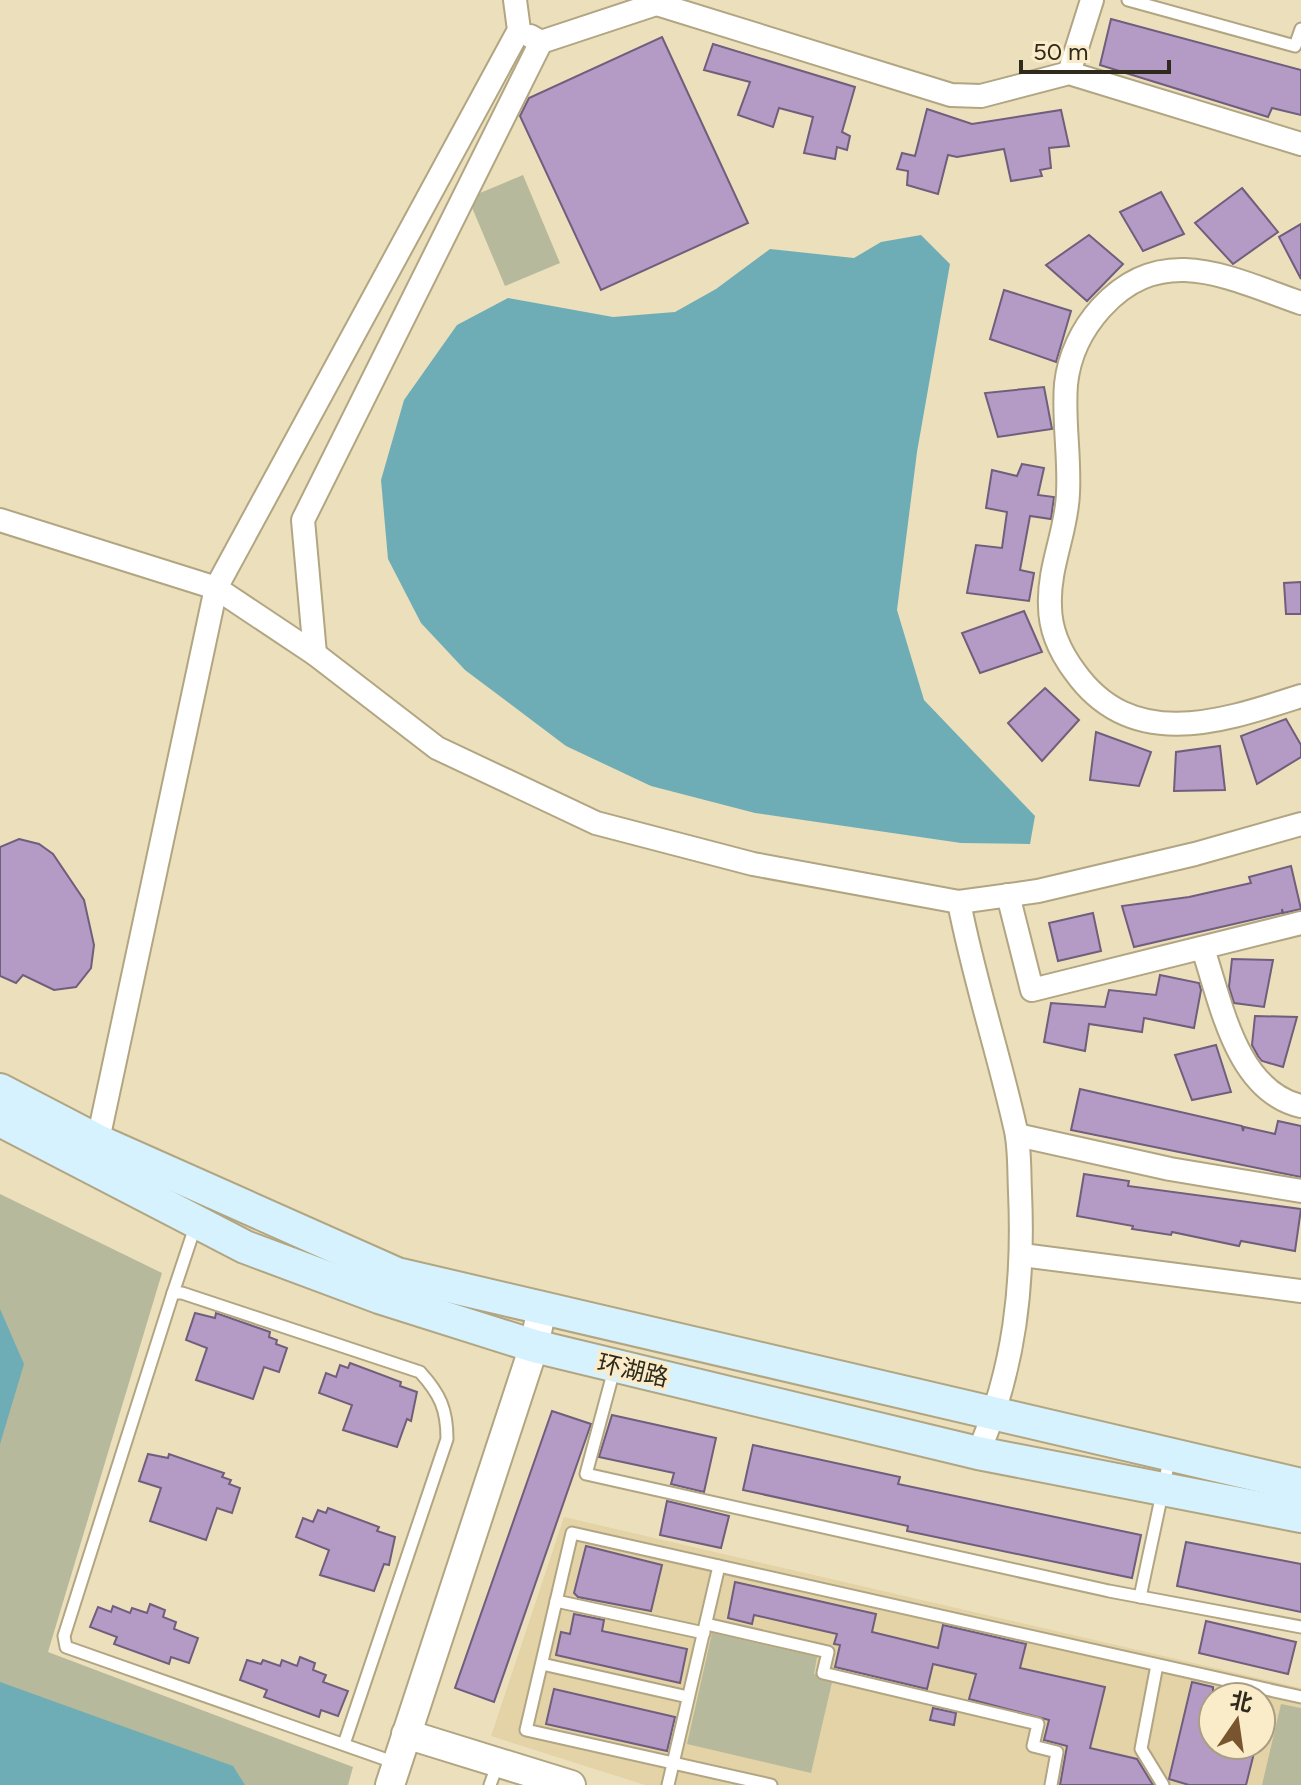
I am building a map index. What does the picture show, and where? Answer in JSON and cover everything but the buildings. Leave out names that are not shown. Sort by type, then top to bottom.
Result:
[{"type":"main road","name":"环湖路","points":[[0,1090],[196,1224],[245,1247],[379,1297],[534,1346],[978,1453],[1301,1516]]},
{"type":"main road","name":"环湖路","points":[[0,1120],[95,1154],[397,1274],[994,1416],[1301,1485]]},
{"type":"street","points":[[95,1154],[216,588],[519,30],[515,0]]},
{"type":"street","points":[[1069,73],[1092,0]]},
{"type":"street","points":[[315,654],[303,520],[541,42],[650,2],[951,95],[981,96],[1069,73],[1301,144]]},
{"type":"street","points":[[519,30],[541,42]]},
{"type":"street","points":[[1301,303],[1223,276],[1186,269],[1160,270],[1137,278],[1111,297],[1089,321],[1073,353],[1066,381],[1068,492],[1051,577],[1049,606],[1053,634],[1085,687],[1111,707],[1148,723],[1226,720],[1301,696]]},
{"type":"street","points":[[0,520],[216,588],[315,654],[437,748],[596,823],[753,864],[959,902],[1008,895],[1195,854],[1301,824]]},
{"type":"street","points":[[1008,895],[1032,990],[1301,923]]},
{"type":"street","points":[[959,902],[974,978],[1017,1135],[1022,1255],[1010,1361],[994,1416],[978,1453]]},
{"type":"street","points":[[1203,949],[1248,1066],[1275,1093],[1301,1106]]},
{"type":"street","points":[[1017,1135],[1170,1169],[1301,1191]]},
{"type":"street","points":[[1022,1255],[1301,1291]]},
{"type":"street","points":[[393,1774],[534,1346],[542,1308]]},
{"type":"street","points":[[406,1734],[494,1774],[571,1785]]},
{"type":"lane","points":[[1128,0],[1295,46],[1301,29]]},
{"type":"lane","points":[[196,1224],[64,1636],[66,1647],[344,1744],[393,1774]]},
{"type":"lane","points":[[173,1293],[182,1293],[420,1372],[440,1394],[447,1417],[447,1439],[344,1744]]},
{"type":"lane","points":[[615,1366],[586,1474],[1140,1597],[1301,1627]]},
{"type":"lane","points":[[1140,1597],[1170,1456]]},
{"type":"lane","points":[[771,1785],[526,1730],[572,1533],[1301,1697]]},
{"type":"lane","points":[[668,1785],[719,1566]]},
{"type":"lane","points":[[556,1601],[828,1652],[823,1673],[1038,1724],[1033,1746],[1057,1752],[1051,1785]]},
{"type":"lane","points":[[542,1664],[688,1697]]},
{"type":"lane","points":[[1157,1665],[1141,1749],[1163,1785]]},
{"type":"shaded area","points":[[564,1517],[1271,1681],[1197,1681],[1197,1761],[1277,1761],[1277,1682],[1301,1688],[1301,1785],[645,1785],[491,1736]]},
{"type":"green space","points":[[523,175],[560,263],[505,286],[468,198]]},
{"type":"green space","points":[[0,1194],[162,1273],[48,1652],[353,1767],[348,1785],[0,1785]]},
{"type":"green space","points":[[712,1633],[817,1657],[814,1674],[833,1678],[811,1773],[687,1744]]},
{"type":"green space","points":[[1281,1704],[1301,1708],[1301,1785],[1262,1785],[1268,1761],[1277,1761],[1277,1721]]},
{"type":"water","points":[[921,235],[950,264],[917,452],[897,610],[924,700],[1035,816],[1030,844],[961,843],[755,813],[651,786],[566,746],[465,670],[421,623],[388,559],[381,480],[404,400],[457,325],[508,298],[613,317],[675,312],[716,289],[770,249],[854,258],[881,242]]},
{"type":"water","points":[[0,1309],[24,1364],[0,1444]]},
{"type":"water","points":[[0,1682],[233,1766],[245,1785],[0,1785]]}]
